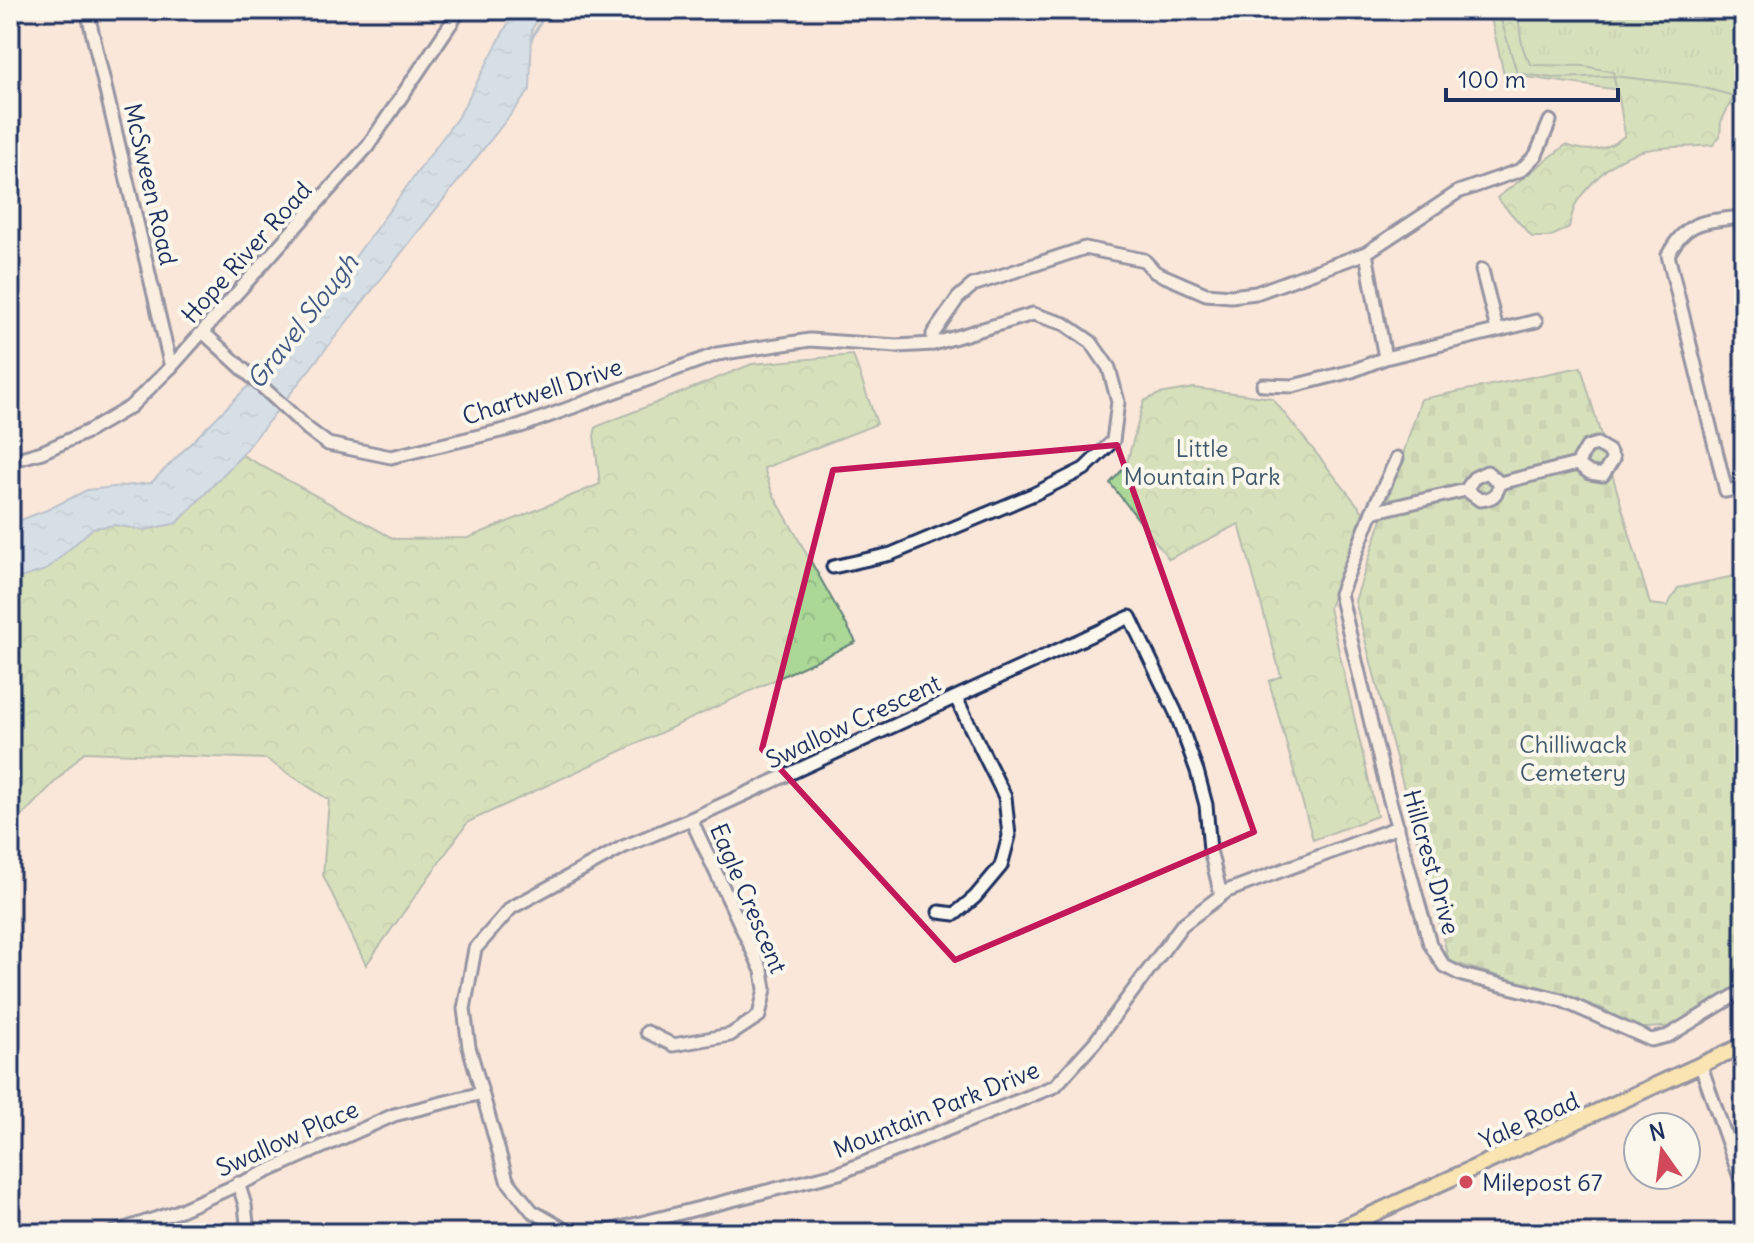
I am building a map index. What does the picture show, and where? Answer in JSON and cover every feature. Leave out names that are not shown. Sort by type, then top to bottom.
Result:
[{"type":"main road","name":"Yale Road","points":[[1331,1233],[1744,1045]]},
{"type":"street","name":"McSween Road","points":[[87,10],[171,367]]},
{"type":"street","name":"Hope River Road","points":[[10,461],[42,452],[103,423],[130,407],[171,367],[368,146],[460,10]]},
{"type":"street","points":[[933,344],[933,334],[958,298],[973,285],[1085,248],[1144,260],[1155,272],[1206,294],[1231,296],[1256,293],[1366,253],[1458,192],[1521,170],[1536,155],[1550,121]]},
{"type":"street","points":[[1733,218],[1700,222],[1678,235],[1668,255],[1726,491],[1744,487]]},
{"type":"street","points":[[1366,253],[1385,358]]},
{"type":"street","points":[[1482,270],[1497,330]]},
{"type":"street","name":"Chartwell Drive","points":[[204,333],[328,444],[391,457],[521,426],[717,354],[810,340],[897,346],[933,344],[1033,314],[1065,324],[1091,342],[1109,368],[1118,402],[1113,441],[1084,469],[1034,494],[891,554],[833,567]]},
{"type":"street","points":[[1263,385],[1293,386],[1352,371],[1385,358],[1536,321]]},
{"type":"street","name":"Hillcrest Drive","points":[[1397,458],[1340,594],[1430,944],[1444,966],[1462,975],[1561,1000],[1651,1040],[1668,1036],[1744,990]]},
{"type":"street","points":[[1500,483],[1577,464]]},
{"type":"street","points":[[1372,512],[1466,490],[1474,478],[1487,472],[1500,483]]},
{"type":"street","points":[[1466,490],[1480,500],[1491,499],[1500,483]]},
{"type":"street","name":"Swallow Crescent","points":[[482,1093],[469,1047],[464,1009],[475,949],[511,908],[623,847],[691,819],[1130,617],[1176,713],[1197,771],[1221,895]]},
{"type":"street","points":[[939,912],[955,914],[975,897],[1001,866],[1009,836],[1005,797],[956,698]]},
{"type":"street","name":"Eagle Crescent","points":[[647,1032],[673,1045],[730,1035],[759,1016],[765,989],[762,971],[691,819]]},
{"type":"street","name":"Mountain Park Drive","points":[[482,1093],[507,1180],[532,1211],[567,1231],[601,1233],[839,1173],[1055,1086],[1095,1042],[1182,925],[1221,895],[1398,827]]},
{"type":"street","points":[[1701,1066],[1744,1189]]},
{"type":"street","name":"Swallow Place","points":[[112,1233],[176,1212],[394,1115],[482,1093]]},
{"type":"street","points":[[238,1183],[245,1205],[248,1233]]},
{"type":"highlighted area","points":[[1117,445],[1254,832],[955,960],[762,749],[833,470]]},
{"type":"green space","points":[[1489,10],[1744,10],[1744,107],[1504,74]]},
{"type":"green space","points":[[1498,10],[1519,10],[1523,47],[1532,65],[1585,66],[1613,72],[1614,76],[1693,85],[1734,96],[1721,122],[1720,136],[1713,145],[1650,149],[1623,158],[1596,179],[1581,196],[1569,227],[1550,237],[1532,237],[1497,198],[1566,145],[1597,149],[1625,135],[1613,76],[1553,78],[1517,73]]},
{"type":"green space","points":[[853,355],[877,424],[764,468],[772,492],[856,642],[468,822],[366,965],[323,875],[329,800],[266,759],[84,752],[10,828],[10,581],[16,581],[93,528],[115,525],[144,530],[177,523],[242,455],[394,539],[468,538],[600,484],[594,436],[596,427],[752,364]]},
{"type":"green space","name":"Chilliwack Cemetery","points":[[1581,367],[1650,604],[1667,606],[1678,588],[1744,574],[1744,981],[1677,1026],[1633,1029],[1604,1009],[1449,961],[1355,601],[1421,399]]},
{"type":"green space","name":"Little Mountain Park","points":[[1194,388],[1272,398],[1363,512],[1329,608],[1377,816],[1313,840],[1269,681],[1281,676],[1239,524],[1169,559],[1110,483],[1126,466],[1144,401],[1159,394]]},
{"type":"water","points":[[515,10],[543,10],[532,29],[530,90],[242,455],[177,523],[144,530],[115,525],[93,528],[46,570],[10,581],[10,524],[87,490],[151,483],[295,339],[460,114]]},
{"type":"waterway","name":"Gravel Slough","points":[[532,38],[547,10]]},
{"type":"place","name":"Milepost 67","points":[[1466,1182]]}]
